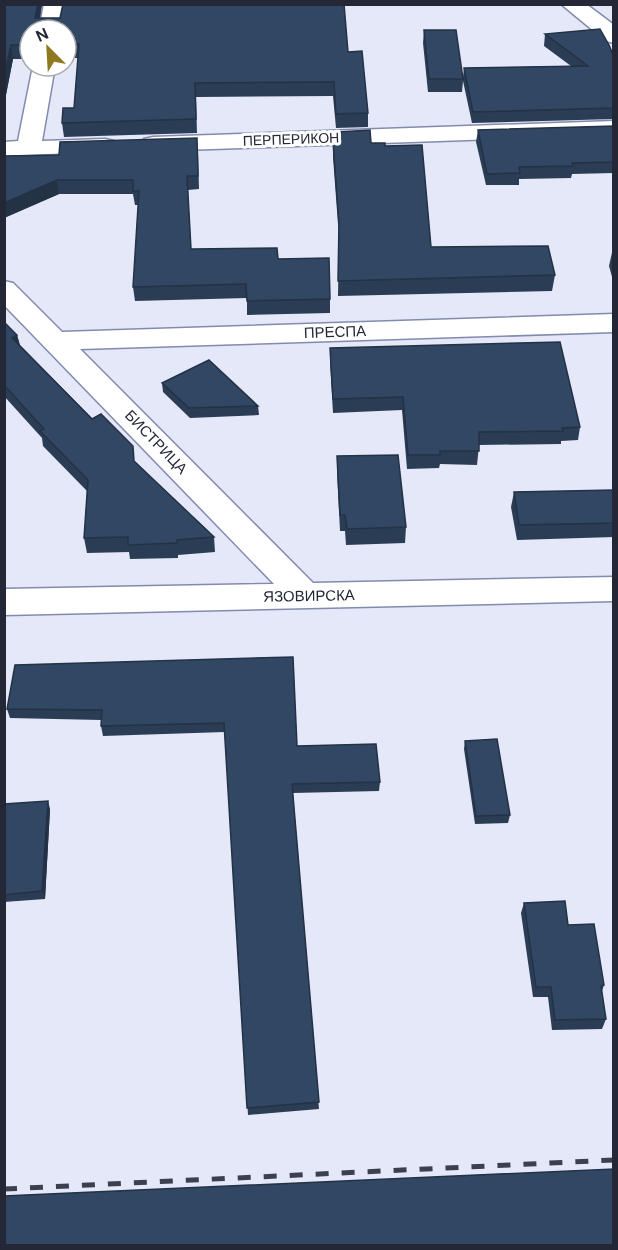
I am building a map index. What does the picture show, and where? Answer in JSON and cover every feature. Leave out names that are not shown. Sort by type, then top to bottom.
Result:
[{"type":"street","points":[[571,4],[614,36]]},
{"type":"street","points":[[29,148],[42,78]]},
{"type":"street","name":"ПЕРПЕРИКОН","points":[[4,149],[614,128]]},
{"type":"street","name":"БИСТРИЦА","points":[[4,289],[306,596]]},
{"type":"street","name":"ПРЕСПА","points":[[57,341],[614,322]]},
{"type":"street","name":"ЯЗОВИРСКА","points":[[4,602],[614,589]]},
{"type":"building","points":[[4,4],[38,4],[35,18],[18,18],[18,45],[11,45],[4,77]]},
{"type":"building","points":[[63,4],[344,4],[348,52],[362,51],[368,113],[336,114],[334,82],[195,83],[196,119],[62,123],[63,108],[74,108],[79,44],[78,18],[60,18]]},
{"type":"building","points":[[600,29],[614,57],[614,108],[473,112],[464,68],[588,66],[545,34]]},
{"type":"building","points":[[424,30],[456,30],[463,79],[429,79]]},
{"type":"building","points":[[614,126],[614,162],[572,163],[573,166],[519,167],[520,173],[487,174],[478,130]]},
{"type":"building","points":[[370,130],[371,143],[385,143],[385,146],[422,145],[431,247],[548,246],[555,275],[338,281],[339,223],[333,142],[339,141],[338,132]]},
{"type":"building","points":[[197,138],[198,176],[187,176],[191,249],[277,248],[278,259],[329,258],[330,299],[247,301],[246,284],[133,287],[139,191],[133,191],[133,180],[57,180],[4,203],[4,156],[59,155],[60,142]]},
{"type":"building","points":[[4,322],[17,335],[12,338],[92,419],[101,414],[133,446],[134,461],[214,537],[177,540],[177,543],[128,545],[128,537],[84,538],[88,480],[40,431],[44,429],[4,385]]},
{"type":"building","points":[[560,342],[580,427],[562,428],[563,431],[479,432],[479,451],[440,451],[440,455],[408,455],[403,397],[333,399],[330,348]]},
{"type":"building","points":[[209,360],[258,406],[189,408],[162,383]]},
{"type":"building","points":[[398,455],[406,527],[347,529],[345,515],[340,515],[337,456]]},
{"type":"building","points":[[614,490],[614,523],[519,525],[514,492]]},
{"type":"building","points":[[293,657],[297,746],[376,744],[380,782],[292,784],[319,1102],[247,1108],[224,723],[101,726],[102,710],[7,709],[15,665]]},
{"type":"building","points":[[497,739],[510,815],[476,816],[465,741]]},
{"type":"building","points":[[48,801],[42,891],[4,895],[4,804]]},
{"type":"building","points":[[565,901],[568,925],[594,924],[604,985],[601,986],[606,1019],[555,1020],[551,987],[536,987],[524,903]]},
{"type":"building","points":[[614,1169],[614,1245],[4,1245],[4,1196]]},
{"type":"railway","points":[[4,1189],[614,1160]]}]
